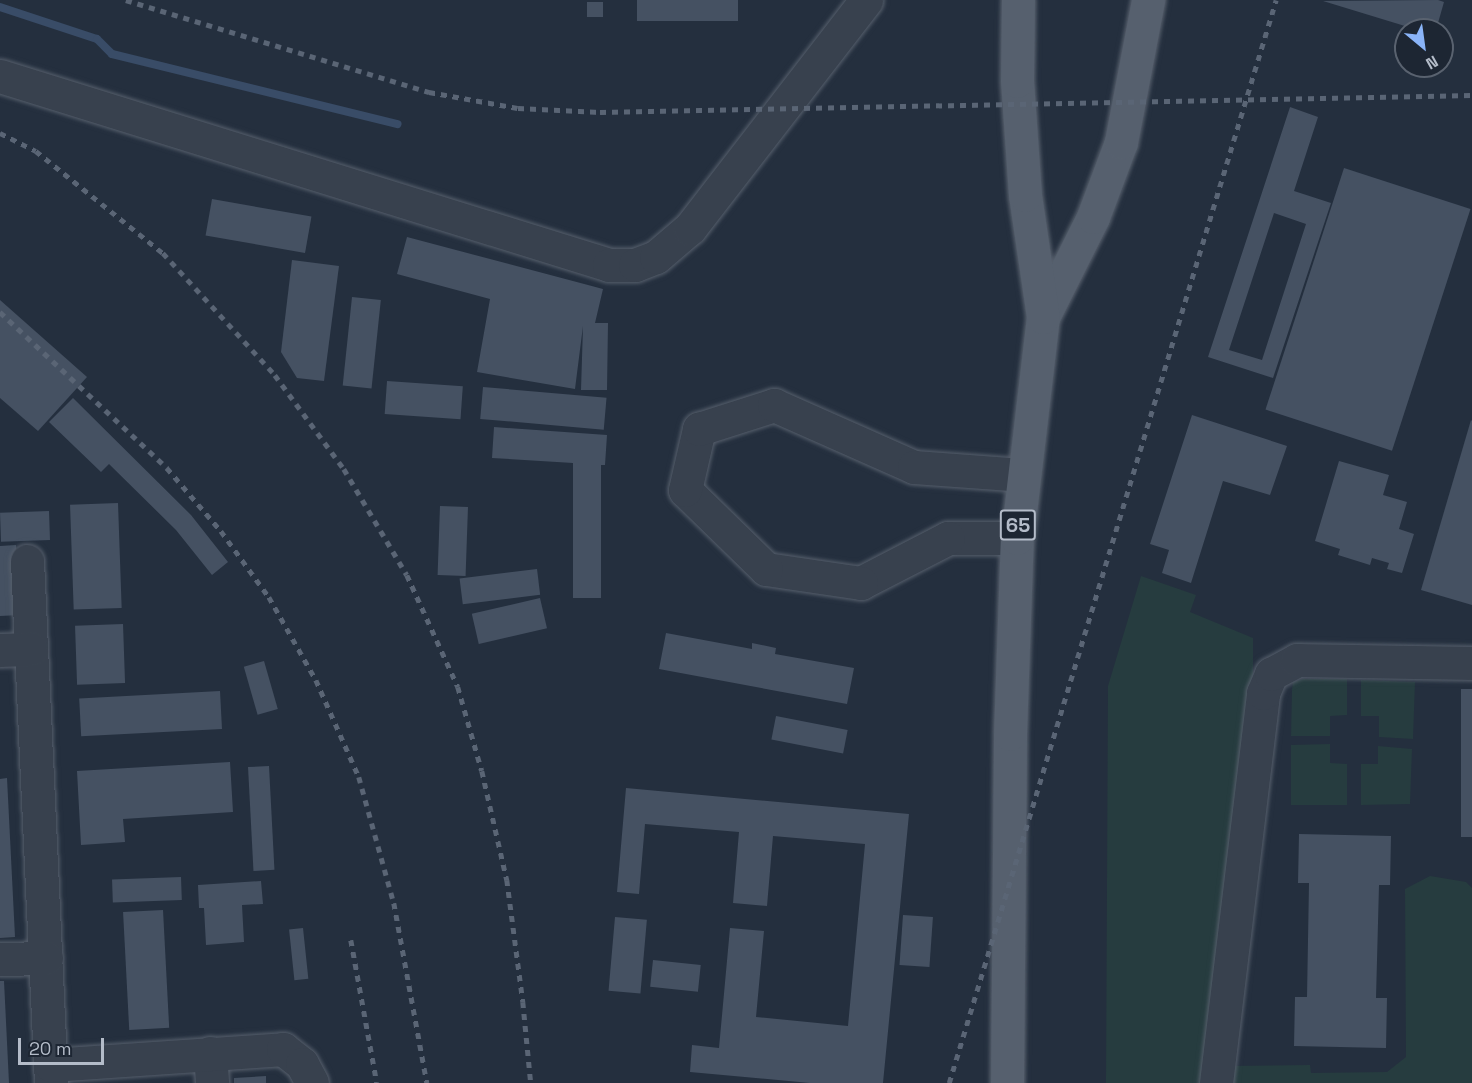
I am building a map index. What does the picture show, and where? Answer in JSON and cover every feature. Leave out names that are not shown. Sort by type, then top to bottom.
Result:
[{"type":"main road","name":"65","points":[[1006,1083],[1010,734],[1017,538],[1022,475],[1043,316],[1023,172],[1017,81],[1018,0]]},
{"type":"main road","name":"65","points":[[1043,316],[1093,217],[1121,142],[1148,0]]},
{"type":"street","points":[[0,76],[609,265],[635,265],[656,257],[690,228],[866,0]]},
{"type":"street","points":[[1017,538],[948,538],[861,583],[766,569],[685,490],[699,429],[774,405],[914,467],[1022,475]]},
{"type":"street","points":[[27,561],[16,650],[46,958],[51,1074],[211,1068],[283,1049],[302,1064],[312,1083]]},
{"type":"street","points":[[1216,1083],[1263,693],[1271,674],[1297,660],[1472,663]]},
{"type":"street","points":[[0,959],[46,958]]},
{"type":"green space","points":[[1141,576],[1196,595],[1190,612],[1253,638],[1253,675],[1208,1083],[1106,1083],[1108,686]]},
{"type":"green space","points":[[1303,679],[1347,679],[1347,715],[1330,716],[1330,736],[1291,736],[1293,682]]},
{"type":"green space","points":[[1361,680],[1415,682],[1413,739],[1379,737],[1379,716],[1361,716]]},
{"type":"green space","points":[[1330,744],[1330,763],[1347,764],[1347,805],[1291,805],[1291,745]]},
{"type":"green space","points":[[1378,746],[1412,749],[1410,804],[1361,805],[1361,764],[1378,764]]},
{"type":"green space","points":[[1430,876],[1466,882],[1472,888],[1472,1083],[1224,1083],[1226,1066],[1310,1065],[1311,1073],[1387,1072],[1406,1057],[1405,889]]},
{"type":"building","points":[[637,0],[738,0],[738,21],[637,21]]},
{"type":"building","points":[[1438,0],[1444,2],[1439,18],[1394,18],[1394,23],[1323,1]]},
{"type":"building","points":[[587,2],[603,2],[603,17],[587,17]]},
{"type":"building","points":[[1290,107],[1318,117],[1294,191],[1331,203],[1273,378],[1208,357]],"holes":[[[1274,213],[1306,224],[1262,360],[1229,350]]]},
{"type":"building","points":[[1344,168],[1470,209],[1392,451],[1266,410]]},
{"type":"building","points":[[212,199],[311,217],[305,253],[206,235]]},
{"type":"building","points":[[407,237],[603,289],[595,323],[608,323],[607,390],[581,390],[583,326],[575,389],[477,372],[490,299],[397,274]]},
{"type":"building","points":[[292,260],[339,266],[324,381],[297,378],[281,352]]},
{"type":"building","points":[[352,297],[381,300],[372,389],[343,386]]},
{"type":"building","points":[[0,300],[87,377],[38,431],[0,398]]},
{"type":"building","points":[[387,381],[463,386],[461,419],[385,414]]},
{"type":"building","points":[[483,387],[607,398],[604,430],[480,419]]},
{"type":"building","points":[[73,398],[191,515],[228,562],[212,575],[176,530],[109,464],[101,472],[49,422]]},
{"type":"building","points":[[1192,415],[1287,446],[1270,495],[1223,481],[1191,583],[1162,573],[1169,550],[1150,544]]},
{"type":"building","points":[[1472,421],[1472,605],[1421,590]]},
{"type":"building","points":[[494,427],[607,435],[605,465],[601,465],[601,598],[573,598],[573,463],[492,458]]},
{"type":"building","points":[[1339,461],[1389,475],[1383,495],[1407,502],[1399,529],[1414,534],[1402,573],[1387,569],[1389,563],[1372,558],[1370,565],[1338,555],[1340,549],[1315,541]]},
{"type":"building","points":[[118,503],[122,608],[74,610],[70,505]]},
{"type":"building","points":[[440,506],[468,507],[466,576],[438,575]]},
{"type":"building","points":[[49,511],[50,540],[1,542],[0,513]]},
{"type":"building","points":[[16,545],[20,615],[0,616],[0,546]]},
{"type":"building","points":[[537,569],[540,595],[463,604],[460,579]]},
{"type":"building","points":[[540,598],[547,628],[479,644],[472,614]]},
{"type":"building","points":[[123,624],[125,683],[77,685],[75,626]]},
{"type":"building","points":[[666,633],[752,649],[752,643],[776,648],[775,654],[854,668],[847,704],[659,669]]},
{"type":"building","points":[[264,661],[278,709],[258,715],[244,667]]},
{"type":"building","points":[[1461,689],[1472,689],[1472,837],[1461,837]]},
{"type":"building","points":[[220,691],[222,729],[81,736],[79,698]]},
{"type":"building","points":[[776,716],[848,730],[843,753],[771,740]]},
{"type":"building","points":[[230,762],[233,812],[123,819],[125,842],[81,845],[77,771]]},
{"type":"building","points":[[269,766],[274,870],[253,871],[248,767]]},
{"type":"building","points":[[7,778],[15,937],[0,938],[0,779]]},
{"type":"building","points":[[626,788],[909,814],[883,1083],[810,1083],[690,1072],[692,1045],[719,1048],[730,928],[764,931],[756,1017],[848,1026],[865,844],[773,836],[767,906],[733,903],[739,832],[645,824],[639,894],[617,892]]},
{"type":"building","points":[[1299,834],[1391,836],[1390,885],[1379,885],[1376,998],[1387,998],[1386,1048],[1294,1046],[1295,997],[1307,997],[1309,883],[1298,883]]},
{"type":"building","points":[[181,877],[182,900],[113,902],[112,879]]},
{"type":"building","points":[[261,881],[263,904],[242,905],[244,942],[206,945],[204,908],[199,908],[198,885]]},
{"type":"building","points":[[163,910],[169,1028],[129,1030],[123,912]]},
{"type":"building","points":[[903,915],[933,917],[929,967],[900,965]]},
{"type":"building","points":[[615,917],[647,920],[640,994],[609,991]]},
{"type":"building","points":[[303,928],[308,979],[294,980],[289,929]]},
{"type":"building","points":[[653,960],[701,965],[698,992],[650,987]]},
{"type":"building","points":[[0,981],[4,981],[9,1083],[0,1083]]},
{"type":"building","points":[[266,1076],[266,1083],[234,1083],[234,1078]]},
{"type":"waterway","points":[[0,7],[97,39],[112,54],[398,124]]},
{"type":"railway","points":[[126,0],[429,92],[518,108],[600,112],[1472,95]]},
{"type":"railway","points":[[949,1083],[1276,0]]},
{"type":"railway","points":[[0,133],[36,151],[163,253],[275,375],[344,469],[407,575],[458,687],[482,771],[507,880],[531,1083]]},
{"type":"railway","points":[[0,312],[167,468],[221,531],[269,597],[316,680],[359,777],[394,903],[427,1083]]},
{"type":"railway","points":[[351,940],[377,1083]]}]
